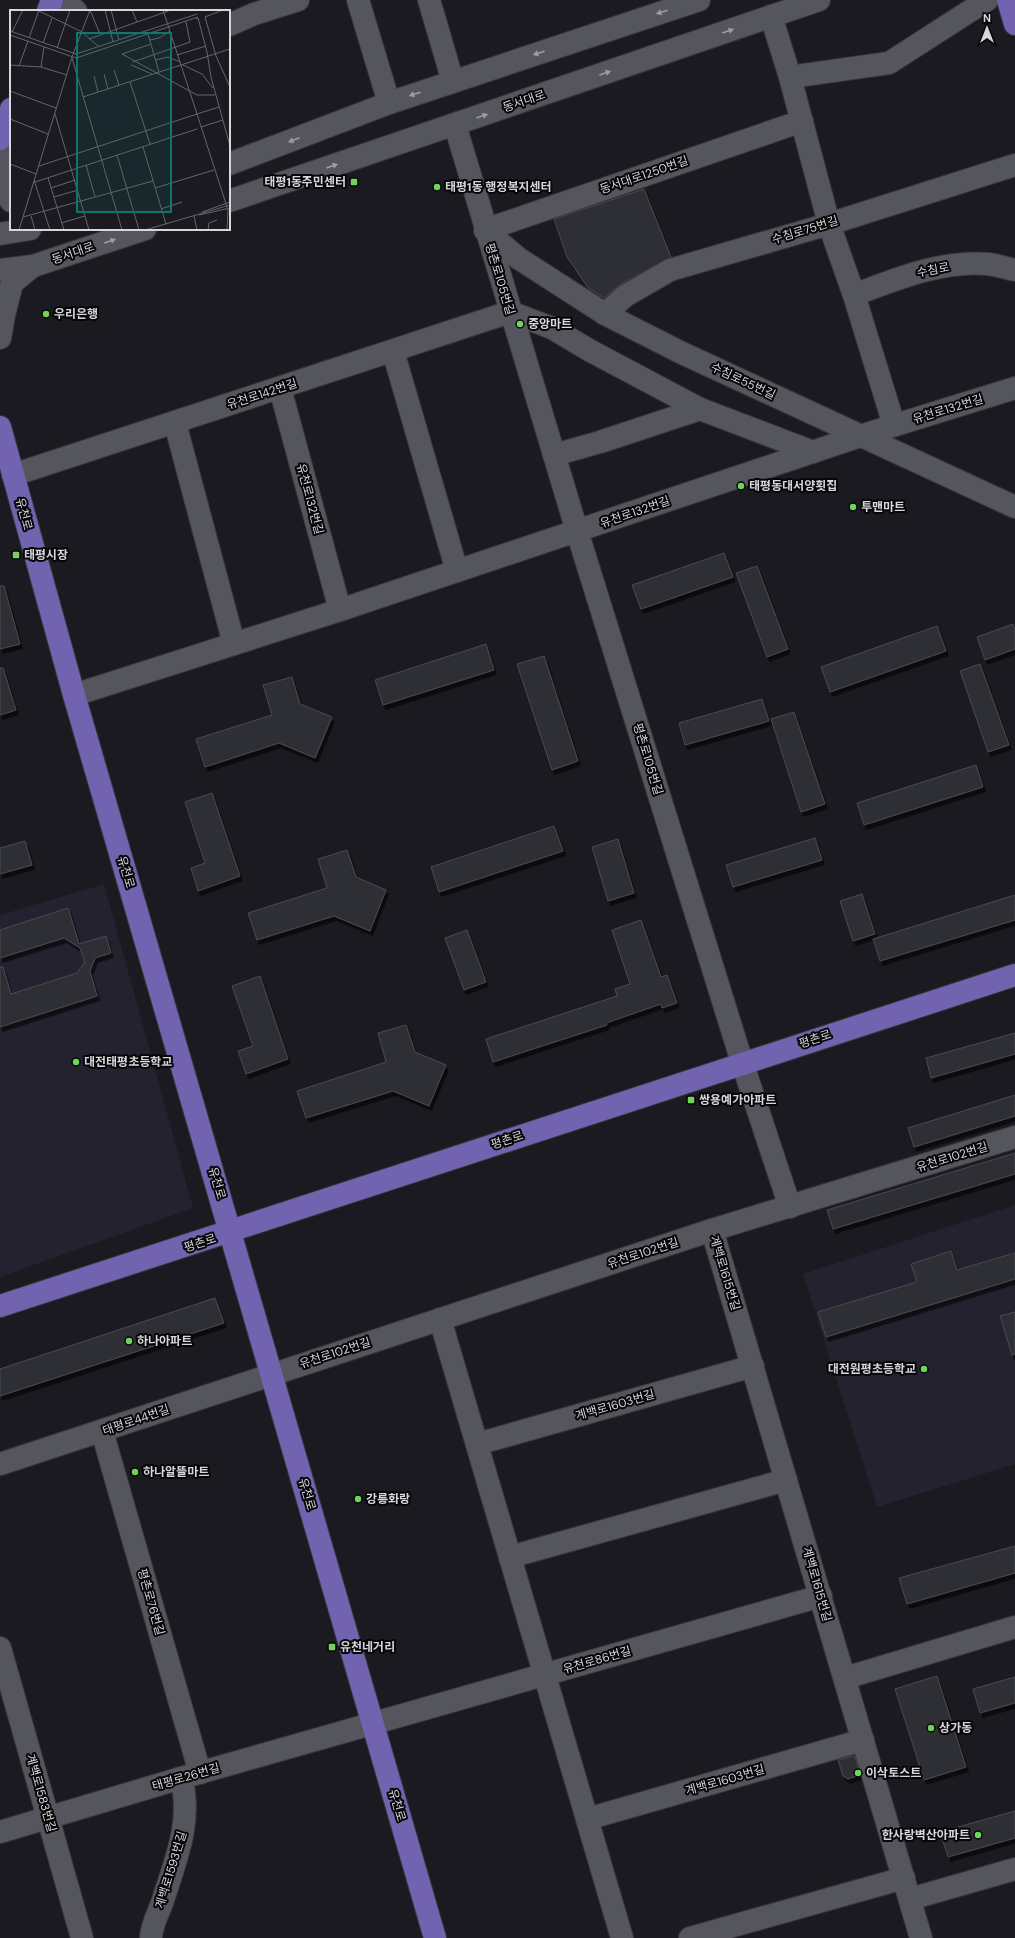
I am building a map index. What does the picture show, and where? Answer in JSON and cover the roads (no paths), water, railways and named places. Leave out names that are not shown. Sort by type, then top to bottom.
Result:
[{"type":"main road","points":[[48,10],[52,0]]},
{"type":"main road","points":[[1008,0],[1015,24]]},
{"type":"main road","points":[[0,138],[10,112]]},
{"type":"main road","name":"유천로","points":[[0,427],[74,695],[232,1232],[435,1938]]},
{"type":"main road","name":"평촌로","points":[[0,1306],[232,1232],[742,1062],[1015,975]]},
{"type":"street","points":[[64,0],[75,10]]},
{"type":"street","points":[[230,24],[251,7],[298,0]]},
{"type":"street","points":[[358,0],[389,103]]},
{"type":"street","points":[[429,0],[453,82]]},
{"type":"street","points":[[233,158],[389,103],[699,0]]},
{"type":"street","name":"동서대로","points":[[230,201],[819,0]]},
{"type":"street","points":[[790,77],[890,63],[987,0]]},
{"type":"street","points":[[771,16],[790,77],[829,224],[854,295],[894,425]]},
{"type":"street","name":"동서대로1250번길","points":[[485,230],[802,121]]},
{"type":"street","name":"평촌로105번길","points":[[455,125],[485,230],[577,531],[742,1062],[790,1207]]},
{"type":"street","points":[[0,138],[3,187],[10,199]]},
{"type":"street","name":"수침로75번길","points":[[605,314],[625,296],[670,270],[829,224],[1015,165]]},
{"type":"street","points":[[0,234],[24,230]]},
{"type":"street","name":"동서대로","points":[[0,270],[33,266],[142,230]]},
{"type":"street","name":"수침로55번길","points":[[485,230],[518,258],[605,314],[682,353],[1015,507]]},
{"type":"street","name":"수침로","points":[[854,295],[906,275],[945,266],[987,264],[1015,270]]},
{"type":"street","points":[[0,338],[12,283],[33,266]]},
{"type":"street","points":[[510,312],[552,328],[589,350],[700,408],[813,452]]},
{"type":"street","name":"유천로142번길","points":[[13,475],[510,312]]},
{"type":"street","points":[[393,351],[406,400],[457,571]]},
{"type":"street","name":"유천로132번길","points":[[280,388],[340,610]]},
{"type":"street","name":"유천로132번길","points":[[74,695],[340,610],[860,436],[1015,388]]},
{"type":"street","points":[[554,455],[600,442],[700,408]]},
{"type":"street","points":[[175,423],[234,644]]},
{"type":"street","name":"유천로102번길","points":[[272,1374],[712,1230],[1015,1137]]},
{"type":"street","name":"계백로1615번길","points":[[712,1230],[921,1938]]},
{"type":"street","points":[[440,1319],[622,1938]]},
{"type":"street","name":"계백로1603번길","points":[[477,1444],[753,1366]]},
{"type":"street","name":"태평로44번길","points":[[0,1464],[102,1432],[272,1374]]},
{"type":"street","name":"평촌로76번길","points":[[102,1432],[190,1776]]},
{"type":"street","points":[[510,1557],[786,1480]]},
{"type":"street","name":"유천로86번길","points":[[373,1724],[821,1596]]},
{"type":"street","points":[[845,1678],[1015,1626]]},
{"type":"street","name":"계백로1583번길","points":[[0,1648],[6,1695],[48,1816],[82,1938]]},
{"type":"street","name":"태평로26번길","points":[[0,1832],[48,1816],[373,1724]]},
{"type":"street","name":"계백로1603번길","points":[[587,1819],[863,1740]]},
{"type":"street","name":"계백로1593번길","points":[[151,1938],[151,1934],[180,1846],[185,1820],[185,1793],[190,1776]]},
{"type":"street","points":[[910,1899],[1015,1869]]},
{"type":"street","points":[[690,1938],[904,1878]]},
{"type":"place","name":"태평1동주민센터","points":[[354,182]]},
{"type":"place","name":"태평1동 행정복지센터","points":[[437,187]]},
{"type":"place","name":"우리은행","points":[[46,314]]},
{"type":"place","name":"중앙마트","points":[[520,324]]},
{"type":"place","name":"태평동대서양횟집","points":[[741,486]]},
{"type":"place","name":"투맨마트","points":[[853,507]]},
{"type":"place","name":"태평시장","points":[[16,555]]},
{"type":"place","name":"대전태평초등학교","points":[[76,1062]]},
{"type":"place","name":"쌍용예가아파트","points":[[691,1100]]},
{"type":"place","name":"하나아파트","points":[[129,1341]]},
{"type":"place","name":"대전원평초등학교","points":[[924,1369]]},
{"type":"place","name":"하나알뜰마트","points":[[135,1472]]},
{"type":"place","name":"강릉화랑","points":[[358,1499]]},
{"type":"place","name":"유천네거리","points":[[332,1647]]},
{"type":"place","name":"상가동","points":[[931,1728]]},
{"type":"place","name":"이삭토스트","points":[[858,1773]]},
{"type":"place","name":"한사랑벽산아파트","points":[[978,1835]]}]
